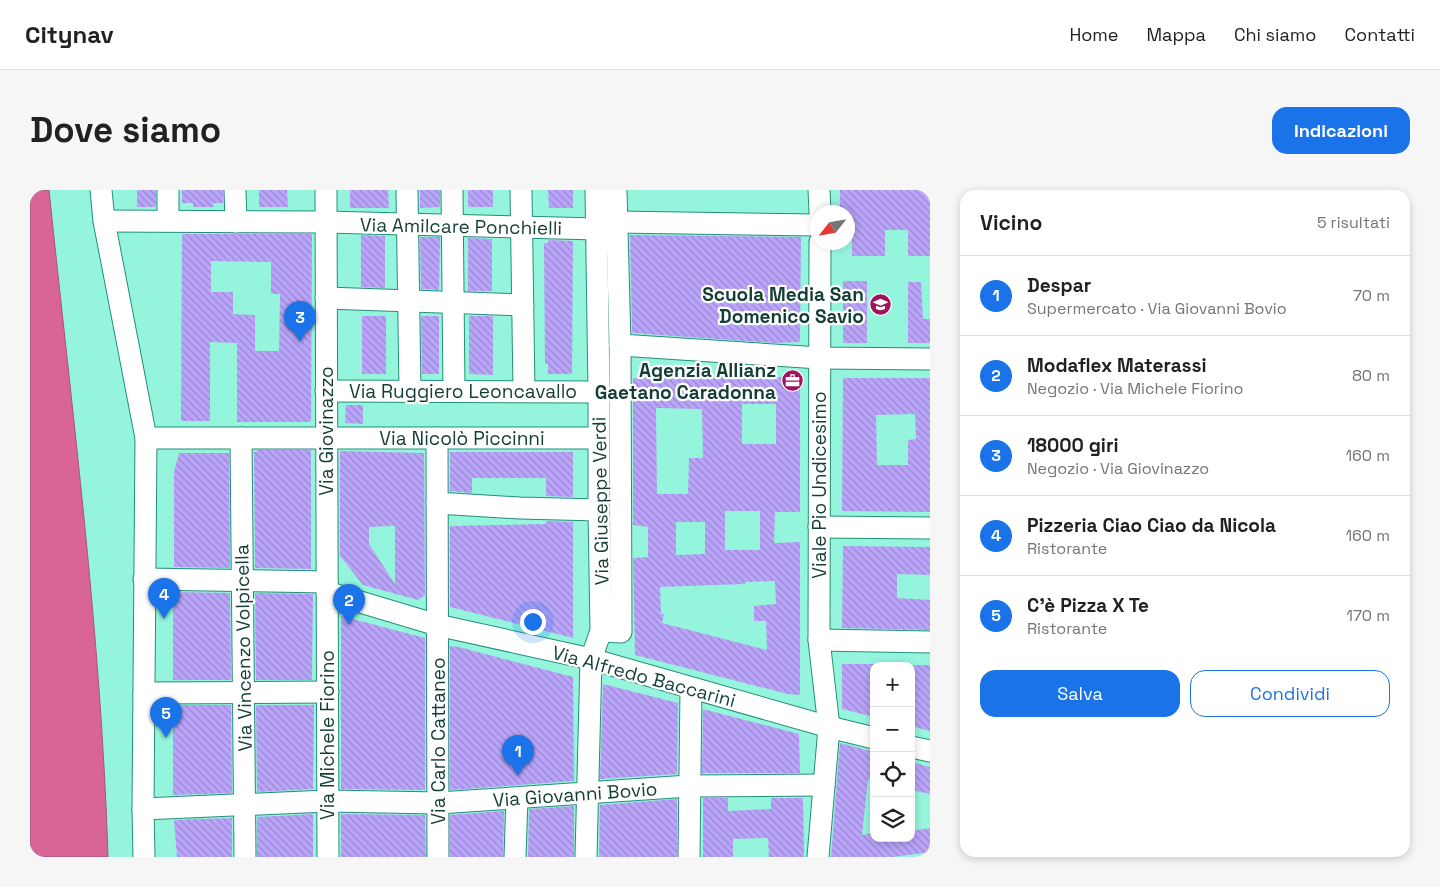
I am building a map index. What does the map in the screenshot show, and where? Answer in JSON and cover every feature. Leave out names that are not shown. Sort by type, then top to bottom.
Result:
[{"type":"street","points":[[101,190],[104,221],[146,438],[144,857]]},
{"type":"street","points":[[168,190],[168,221]]},
{"type":"street","points":[[236,190],[236,222]]},
{"type":"street","name":"Via Giovinazzo","points":[[326,190],[327,587]]},
{"type":"street","points":[[407,190],[410,391]]},
{"type":"street","points":[[452,190],[454,391]]},
{"type":"street","points":[[521,190],[524,391]]},
{"type":"street","name":"Via Giuseppe Verdi","points":[[586,857],[591,659],[601,631],[598,438],[606,225],[596,190]]},
{"type":"street","points":[[601,631],[621,632],[620,345],[606,225],[616,190]]},
{"type":"street","points":[[819,190],[820,205]]},
{"type":"street","name":"Via Amilcare Ponchielli","points":[[104,221],[326,222],[521,227],[810,225]]},
{"type":"street","name":"Viale Pio Undicesimo","points":[[818,857],[828,727],[819,640],[820,250]]},
{"type":"street","points":[[326,298],[523,305]]},
{"type":"street","points":[[620,345],[820,358],[930,359]]},
{"type":"street","name":"Via Ruggiero Leoncavallo","points":[[326,391],[599,392]]},
{"type":"street","name":"Via Nicolò Piccinni","points":[[146,438],[598,438]]},
{"type":"street","name":"Via Vincenzo Volpicella","points":[[241,438],[246,804],[245,857]]},
{"type":"street","name":"Via Carlo Cattaneo","points":[[438,438],[438,857]]},
{"type":"street","points":[[437,503],[599,510]]},
{"type":"street","points":[[819,527],[930,528]]},
{"type":"street","name":"Via Alfredo Baccarini","points":[[144,579],[327,587],[437,625],[591,659],[828,727],[870,737]]},
{"type":"street","name":"Via Michele Fiorino","points":[[327,587],[328,857]]},
{"type":"street","points":[[819,640],[930,642]]},
{"type":"street","points":[[689,857],[691,688]]},
{"type":"street","points":[[144,693],[328,692]]},
{"type":"street","points":[[915,748],[930,751]]},
{"type":"street","name":"Via Giovanni Bovio","points":[[143,808],[327,801],[439,803],[689,786],[824,785]]},
{"type":"street","points":[[515,857],[517,798]]},
{"type":"shaded area","points":[[30,190],[49,190],[92,606],[99,690],[108,857],[30,857]]},
{"type":"building","points":[[137,190],[156,190],[156,207],[137,207]]},
{"type":"building","points":[[182,190],[223,190],[223,203],[213,203],[214,207],[193,207],[193,203],[182,203]]},
{"type":"building","points":[[259,190],[287,190],[288,207],[259,207]]},
{"type":"building","points":[[350,190],[388,190],[389,208],[350,208]]},
{"type":"building","points":[[420,190],[440,190],[440,207],[420,208]]},
{"type":"building","points":[[468,190],[493,190],[493,207],[468,207]]},
{"type":"building","points":[[548,190],[573,190],[573,208],[549,208]]},
{"type":"building","points":[[840,190],[930,190],[930,256],[908,256],[908,230],[885,230],[885,256],[852,256],[852,250],[855,250],[855,205],[840,205]]},
{"type":"building","points":[[182,234],[312,234],[311,422],[237,422],[237,343],[210,342],[210,421],[181,421]],"holes":[[[211,261],[271,262],[271,294],[280,294],[279,351],[255,351],[255,315],[233,314],[233,292],[211,292]]]},
{"type":"building","points":[[361,235],[385,236],[385,288],[361,287]]},
{"type":"building","points":[[630,235],[801,237],[800,342],[775,343],[632,333]]},
{"type":"building","points":[[420,237],[440,237],[439,290],[421,289]]},
{"type":"building","points":[[468,238],[492,239],[492,291],[468,291]]},
{"type":"building","points":[[548,240],[573,241],[572,374],[548,374],[548,364],[545,364],[544,243],[548,243]]},
{"type":"building","points":[[843,281],[867,281],[867,343],[843,343]]},
{"type":"building","points":[[908,282],[921,282],[923,319],[930,319],[930,343],[908,343]]},
{"type":"building","points":[[362,316],[386,316],[386,374],[362,374]]},
{"type":"building","points":[[421,316],[439,316],[439,374],[422,374]]},
{"type":"building","points":[[469,316],[493,316],[493,375],[469,374]]},
{"type":"building","points":[[796,377],[800,382],[800,512],[775,512],[774,543],[800,542],[800,695],[788,694],[635,655],[633,558],[648,557],[648,527],[633,525],[633,378]],"holes":[[[742,404],[776,404],[776,444],[742,444]],[[656,408],[701,409],[703,458],[689,458],[688,494],[657,494]],[[725,511],[760,511],[760,550],[725,550]],[[676,522],[705,522],[705,554],[676,555]],[[775,581],[776,604],[754,606],[754,621],[766,621],[767,650],[662,623],[664,614],[661,614],[660,587],[745,584],[745,582]]]},
{"type":"building","points":[[843,378],[930,378],[930,512],[842,511]],"holes":[[[915,414],[916,439],[908,440],[908,465],[877,465],[876,415]]]},
{"type":"building","points":[[346,405],[363,405],[363,424],[345,423]]},
{"type":"building","points":[[257,450],[311,450],[311,569],[255,568],[254,452],[257,452]]},
{"type":"building","points":[[340,451],[424,453],[425,595],[418,600],[363,585],[340,556]],"holes":[[[395,526],[395,584],[369,544],[369,527]]]},
{"type":"building","points":[[450,452],[573,452],[573,497],[546,496],[546,478],[472,478],[472,493],[450,491]]},
{"type":"building","points":[[179,453],[229,453],[230,568],[174,567],[174,472]]},
{"type":"building","points":[[546,521],[573,522],[573,638],[450,607],[450,526],[546,524]]},
{"type":"building","points":[[843,546],[930,547],[930,575],[897,574],[897,598],[930,600],[930,630],[842,628]]},
{"type":"building","points":[[173,592],[230,593],[231,680],[173,680]]},
{"type":"building","points":[[255,593],[313,594],[312,680],[256,680]]},
{"type":"building","points":[[341,616],[425,638],[425,790],[341,789]]},
{"type":"building","points":[[450,646],[573,677],[574,781],[450,790]]},
{"type":"building","points":[[842,664],[870,664],[870,716],[842,709]]},
{"type":"building","points":[[915,665],[930,665],[930,731],[915,727]]},
{"type":"building","points":[[603,684],[678,703],[677,774],[600,779]]},
{"type":"building","points":[[173,705],[231,705],[232,793],[173,795]]},
{"type":"building","points":[[256,705],[314,705],[313,789],[257,792]]},
{"type":"building","points":[[703,709],[799,734],[800,773],[702,773]]},
{"type":"building","points":[[840,743],[870,751],[870,780],[868,779],[862,835],[870,834],[870,842],[915,842],[915,830],[930,828],[930,852],[893,857],[831,857]]},
{"type":"building","points":[[915,763],[930,767],[930,794],[915,791]]},
{"type":"building","points":[[703,798],[728,798],[728,811],[771,809],[771,798],[803,798],[804,857],[769,857],[768,838],[733,839],[733,857],[703,857]]},
{"type":"building","points":[[677,799],[677,857],[599,857],[600,805]]},
{"type":"building","points":[[574,806],[574,857],[528,857],[529,809]]},
{"type":"building","points":[[504,811],[503,857],[450,857],[450,815]]},
{"type":"building","points":[[313,814],[313,857],[257,857],[257,817]]},
{"type":"building","points":[[341,814],[425,815],[426,857],[341,857]]},
{"type":"building","points":[[232,818],[232,857],[177,857],[174,820]]},
{"type":"place","name":"Scuola Media San Domenico Savio","points":[[880,305]]},
{"type":"place","name":"18000 giri","points":[[300,342]]},
{"type":"place","name":"Agenzia Allianz Gaetano Caradonna","points":[[792,381]]},
{"type":"place","name":"Pizzeria Ciao Ciao da Nicola","points":[[164,619]]},
{"type":"place","name":"Modaflex Materassi","points":[[349,625]]},
{"type":"place","name":"C'è Pizza X Te","points":[[166,738]]},
{"type":"place","name":"Despar","points":[[518,776]]}]
